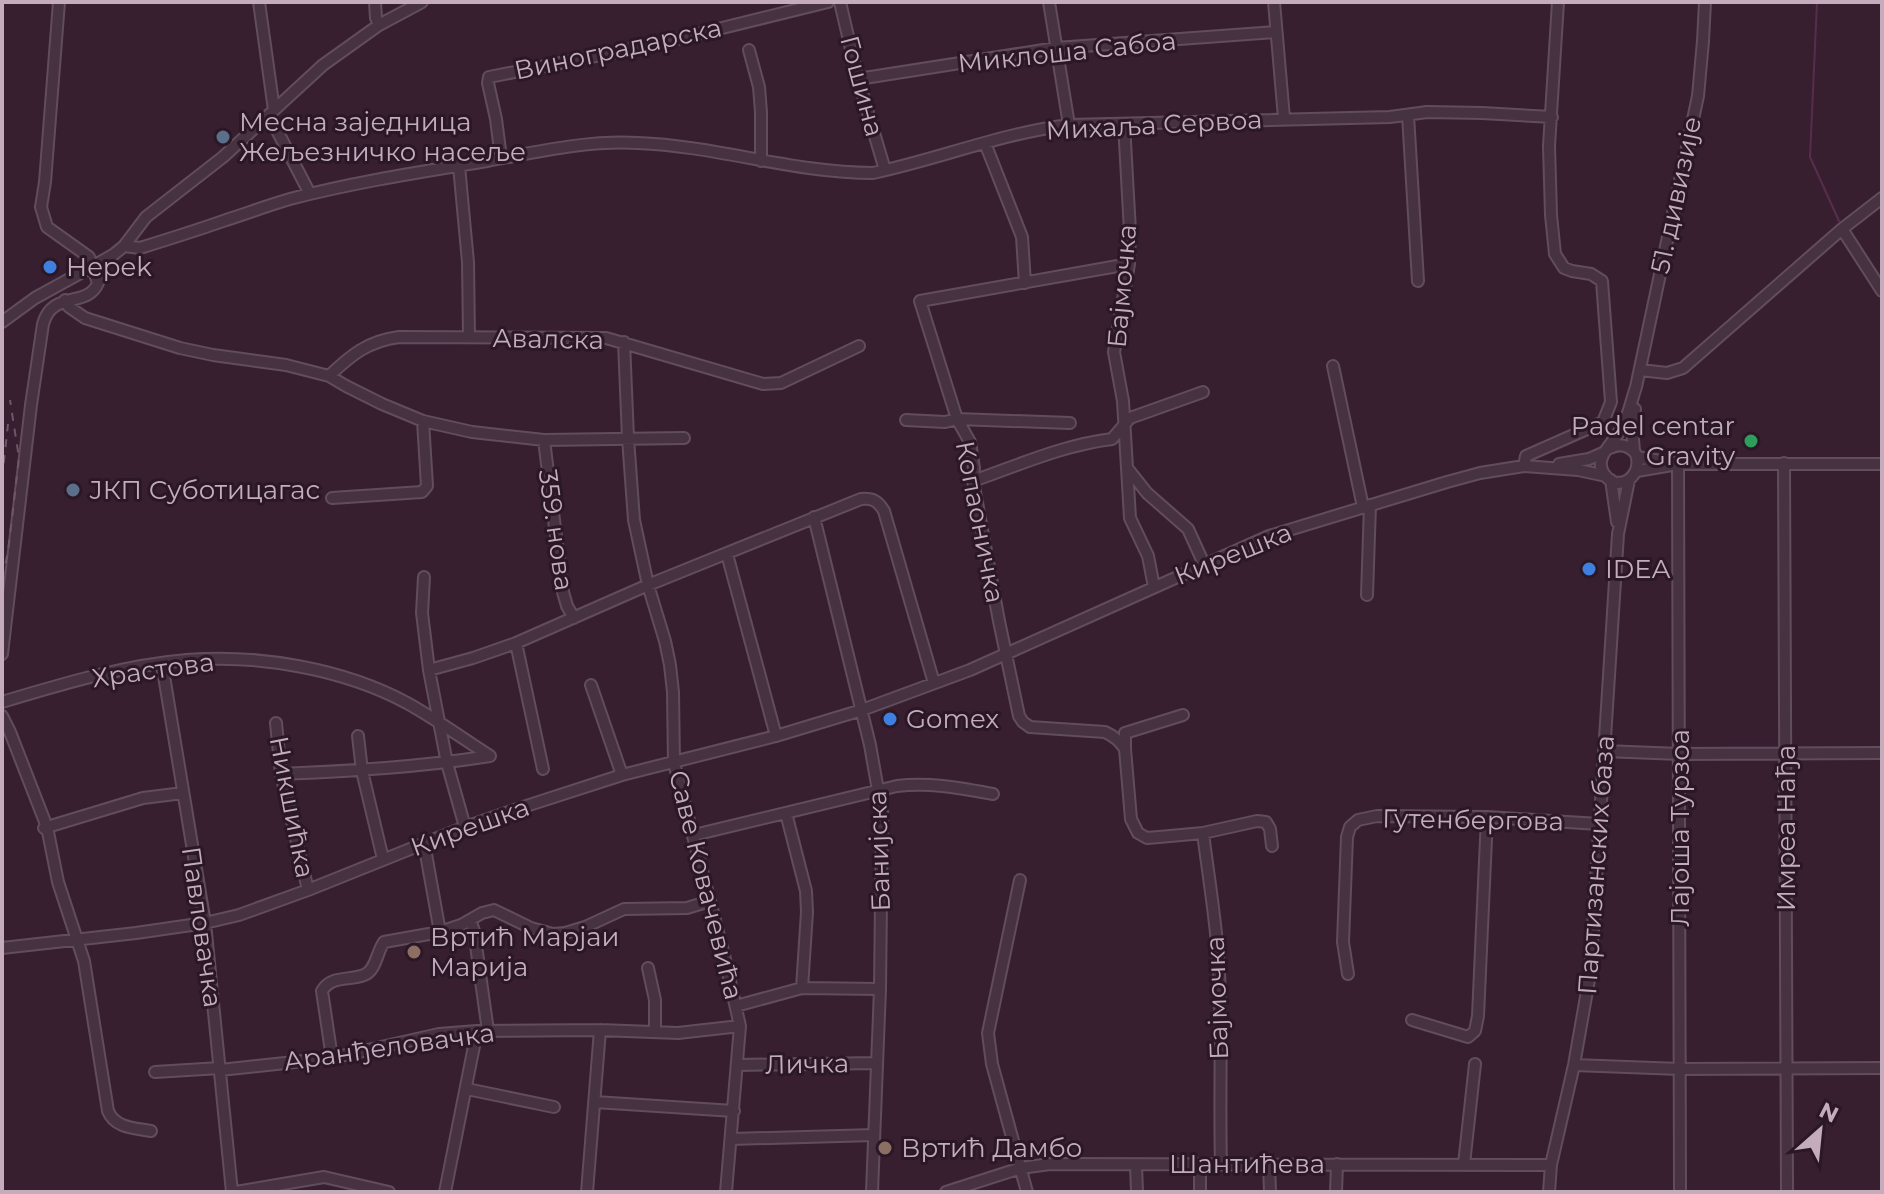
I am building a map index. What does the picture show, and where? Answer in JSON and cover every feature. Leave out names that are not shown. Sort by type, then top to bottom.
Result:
[{"type":"street","points":[[2,654],[41,333],[45,318],[55,305],[95,290],[98,281],[89,257],[50,231],[41,207],[59,2]]},
{"type":"street","points":[[259,2],[271,112],[310,194]]},
{"type":"street","points":[[375,2],[379,25]]},
{"type":"street","points":[[2,322],[35,298],[113,255],[124,246],[146,217],[223,157],[323,65],[379,25],[422,2]]},
{"type":"street","name":"Виноградарска","points":[[501,158],[489,77],[657,44],[828,2]]},
{"type":"street","name":"Гошина","points":[[840,2],[858,79],[885,170]]},
{"type":"street","points":[[1049,2],[1069,125]]},
{"type":"street","points":[[1274,2],[1284,118]]},
{"type":"street","points":[[1524,466],[1526,456],[1603,422],[1611,402],[1602,281],[1591,274],[1564,268],[1555,254],[1549,173],[1558,2]]},
{"type":"street","name":"51. дивизије","points":[[1607,450],[1624,425],[1640,370],[1698,96],[1705,2]]},
{"type":"street","name":"Миклоша Сабоа","points":[[858,79],[1056,48],[1276,32]]},
{"type":"street","points":[[749,50],[759,87],[761,161]]},
{"type":"street","name":"Михаља Сервоа","points":[[124,246],[140,248],[310,194],[501,158],[602,144],[675,146],[761,161],[873,173],[1027,132],[1069,125],[1223,122],[1427,112],[1552,117]]},
{"type":"street","points":[[1408,115],[1418,281]]},
{"type":"street","name":"Бајмочка","points":[[1124,124],[1129,264],[1114,352],[1123,401],[1130,518],[1148,556],[1154,587]]},
{"type":"street","points":[[985,143],[1022,237],[1025,283],[1129,264]]},
{"type":"street","points":[[459,166],[468,262],[469,337]]},
{"type":"street","points":[[1640,370],[1667,373],[1683,368],[1842,229],[1882,198]]},
{"type":"street","points":[[1842,229],[1882,291]]},
{"type":"street","name":"Копаоничка","points":[[1007,654],[973,481],[970,442],[957,419],[920,301],[1025,283]]},
{"type":"street","points":[[65,300],[69,307],[85,318],[180,348],[286,365],[329,376],[423,421],[472,432],[544,440],[684,438]]},
{"type":"street","name":"Авалска","points":[[329,376],[366,346],[382,339],[399,337],[606,338],[763,384],[781,383],[859,346]]},
{"type":"street","name":"Саве Ковачевића","points":[[624,342],[634,520],[670,665],[674,763],[740,1026],[726,1192]]},
{"type":"street","points":[[1333,366],[1367,506],[1367,595]]},
{"type":"street","name":"51. дивизије","points":[[1636,387],[1632,427],[1636,454]]},
{"type":"street","points":[[973,481],[1042,455],[1112,439],[1130,418],[1203,392]]},
{"type":"street","points":[[906,420],[1070,423]]},
{"type":"street","points":[[332,498],[425,490],[423,421]]},
{"type":"street","name":"359. нова","points":[[544,440],[563,592],[574,618]]},
{"type":"street","points":[[1678,464],[1622,482],[1609,478],[1601,464],[1607,450],[1623,445],[1636,454],[1678,464],[1882,464]]},
{"type":"street","name":"Кирешка","points":[[1545,467],[1589,459],[1607,450]]},
{"type":"street","points":[[1633,476],[1639,464],[1636,454]]},
{"type":"street","name":"Имреа Нађа","points":[[1784,463],[1787,1192]]},
{"type":"street","name":"Лајоша Турзоа","points":[[1678,464],[1680,1192]]},
{"type":"street","name":"Кирешка","points":[[2,948],[205,923],[239,915],[465,827],[622,775],[776,736],[862,710],[1007,654],[1269,536],[1367,506],[1480,473],[1524,466],[1591,472],[1609,478]]},
{"type":"street","points":[[1127,468],[1147,493],[1188,529],[1204,564]]},
{"type":"street","name":"Партизанских база","points":[[1549,1192],[1551,1165],[1574,1065],[1590,974],[1618,534],[1633,476]]},
{"type":"street","name":"Партизанских база","points":[[1609,478],[1618,534]]},
{"type":"street","points":[[429,670],[516,643],[814,517],[870,498],[879,502],[884,511],[934,683]]},
{"type":"street","name":"Банијска","points":[[814,517],[862,710],[882,813],[880,989],[872,1192]]},
{"type":"street","points":[[727,554],[776,736]]},
{"type":"street","points":[[424,577],[422,613],[429,670],[447,763],[465,827]]},
{"type":"street","points":[[516,643],[543,769]]},
{"type":"street","points":[[1007,654],[1019,716],[1023,722],[1036,728],[1105,732],[1113,735],[1125,749]]},
{"type":"street","name":"Храстова","points":[[2,702],[128,669],[186,660],[267,662],[315,669],[386,693],[490,756],[447,763]]},
{"type":"street","name":"Павловачка","points":[[162,664],[205,923],[234,1192]]},
{"type":"street","points":[[591,685],[622,775]]},
{"type":"street","points":[[1113,735],[1183,715]]},
{"type":"street","points":[[2,716],[44,828],[84,961],[108,1111],[123,1125],[151,1131]]},
{"type":"street","name":"Никшићка","points":[[276,723],[281,774],[308,890]]},
{"type":"street","points":[[1125,733],[1131,819],[1138,833],[1147,838],[1203,833],[1257,821],[1266,822],[1272,846]]},
{"type":"street","points":[[358,736],[362,771],[383,859]]},
{"type":"street","points":[[1604,751],[1680,754],[1882,753]]},
{"type":"street","points":[[281,774],[447,763]]},
{"type":"street","points":[[694,835],[917,783],[993,794]]},
{"type":"street","points":[[44,828],[143,798],[183,793]]},
{"type":"street","points":[[786,813],[806,891],[802,988]]},
{"type":"street","name":"Гутенбергова","points":[[1348,974],[1343,942],[1347,837],[1350,827],[1358,820],[1377,816],[1487,817],[1599,824]]},
{"type":"street","points":[[1412,1020],[1468,1037],[1475,1031],[1487,817]]},
{"type":"street","name":"Бајмочка","points":[[1203,833],[1218,953],[1221,1164]]},
{"type":"street","points":[[424,843],[440,932]]},
{"type":"street","points":[[1020,880],[988,1033],[992,1064],[1027,1192]]},
{"type":"street","points":[[332,1058],[322,991],[336,980],[370,972],[384,942],[440,932],[494,910],[531,928],[553,934],[585,927],[624,909],[687,908],[710,901]]},
{"type":"street","points":[[445,1192],[483,1031],[474,931],[470,920]]},
{"type":"street","points":[[648,968],[655,1000],[655,1032]]},
{"type":"street","points":[[736,1006],[802,988],[880,989]]},
{"type":"street","name":"Аранђеловачка","points":[[155,1072],[332,1058],[439,1034],[600,1030],[678,1033],[740,1026]]},
{"type":"street","points":[[587,1192],[600,1030]]},
{"type":"street","name":"Личка","points":[[737,1065],[877,1063]]},
{"type":"street","points":[[1464,1164],[1475,1064]]},
{"type":"street","points":[[1574,1065],[1680,1069],[1882,1068]]},
{"type":"street","points":[[467,1089],[554,1107]]},
{"type":"street","points":[[595,1102],[734,1111]]},
{"type":"street","points":[[731,1139],[874,1135]]},
{"type":"street","name":"Шантићева","points":[[946,1192],[1021,1168],[1050,1164],[1551,1165]]},
{"type":"street","points":[[1269,1164],[1270,1192]]},
{"type":"street","points":[[1336,1192],[1337,1164]]},
{"type":"street","points":[[1136,1165],[1137,1192]]},
{"type":"street","points":[[1200,1165],[1200,1192]]},
{"type":"street","points":[[234,1192],[324,1177],[337,1186],[389,1192]]},
{"type":"waterway","points":[[1817,2],[1810,157],[1839,221]]},
{"type":"railway","points":[[2,579],[19,458],[10,400]]},
{"type":"railway","points":[[2,479],[8,424]]},
{"type":"place","name":"Месна заједница Жељезничко насеље","points":[[223,137]]},
{"type":"place","name":"Hepek","points":[[50,267]]},
{"type":"place","name":"Padel centar Gravity","points":[[1751,441]]},
{"type":"place","name":"ЈКП Суботицагас","points":[[73,490]]},
{"type":"place","name":"IDEA","points":[[1589,569]]},
{"type":"place","name":"Gomex","points":[[890,719]]},
{"type":"place","name":"Вртић Марјаи Марија","points":[[414,952]]},
{"type":"place","name":"Вртић Дамбо","points":[[885,1148]]}]
